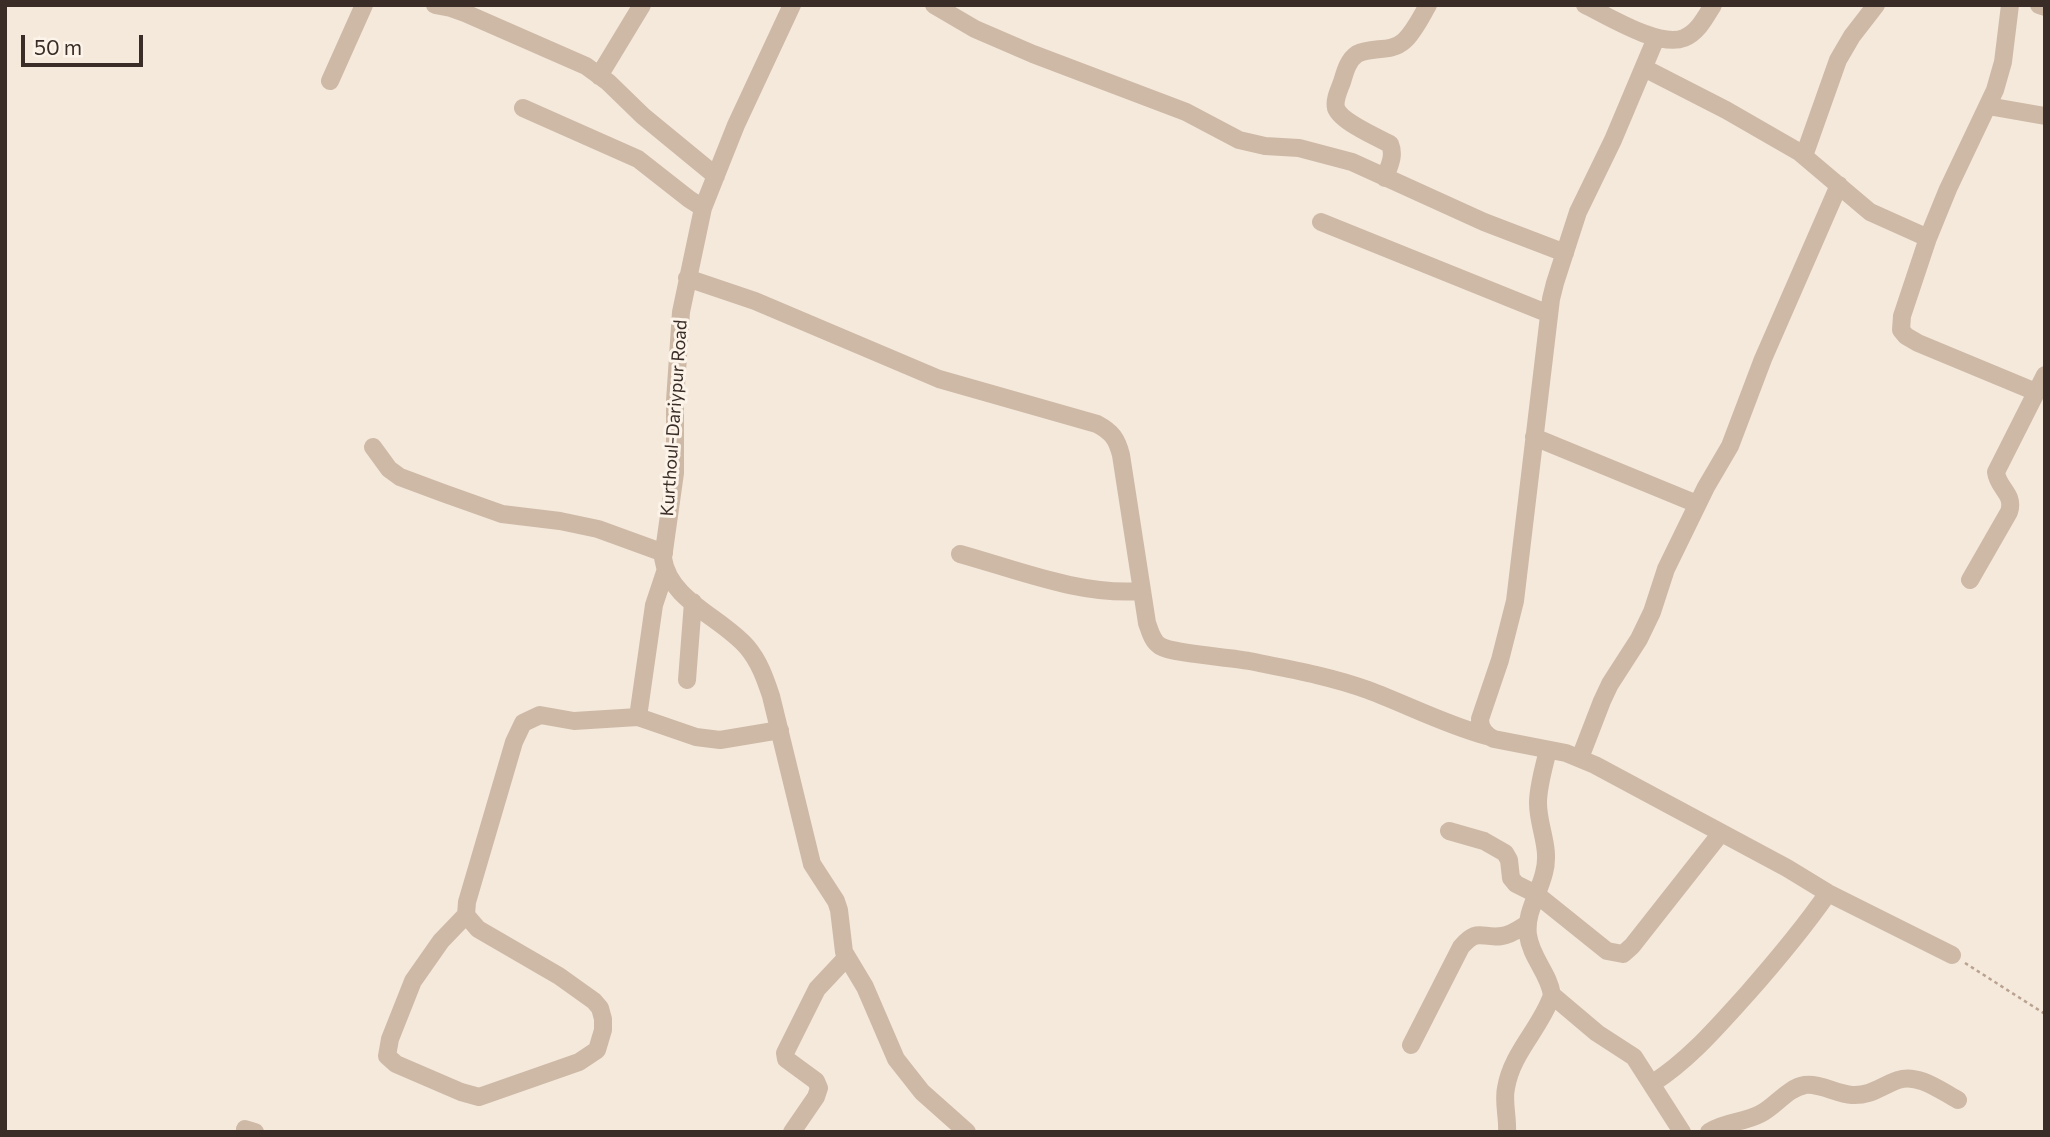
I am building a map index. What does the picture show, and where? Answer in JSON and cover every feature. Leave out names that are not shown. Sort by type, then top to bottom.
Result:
[{"type":"street","points":[[330,81],[364,5]]},
{"type":"street","points":[[435,5],[451,8],[576,62],[619,92],[643,116],[716,176]]},
{"type":"street","points":[[599,76],[642,5]]},
{"type":"street","name":"Kurthoul-Dariypur Road","points":[[665,572],[664,553],[675,473],[677,350],[687,278],[703,208],[736,125],[792,5]]},
{"type":"street","points":[[934,5],[975,29],[1185,112],[1238,140],[1313,151],[1352,162],[1484,222],[1565,253]]},
{"type":"street","points":[[1385,178],[1392,159],[1390,144],[1346,120],[1335,105],[1352,58],[1368,51],[1395,47],[1404,41],[1428,5]]},
{"type":"street","points":[[1586,5],[1656,38],[1681,40],[1702,23],[1713,5]]},
{"type":"street","points":[[1804,156],[1838,60],[1852,36],[1876,5]]},
{"type":"street","points":[[2010,5],[2003,62],[1995,90],[1928,238],[1902,316],[1900,330],[1918,343],[2036,392]]},
{"type":"street","points":[[2039,5],[2045,7]]},
{"type":"street","points":[[1487,736],[1480,727],[1480,719],[1500,660],[1514,601],[1555,283],[1578,212],[1614,140],[1656,38]]},
{"type":"street","points":[[1644,68],[1726,110],[1804,156],[1870,212],[1928,238]]},
{"type":"street","points":[[1988,106],[2045,116]]},
{"type":"street","points":[[523,108],[638,159],[703,208]]},
{"type":"street","points":[[1580,758],[1610,684],[1639,639],[1666,569],[1736,433],[1763,359],[1839,185]]},
{"type":"street","points":[[1321,222],[1549,314]]},
{"type":"street","points":[[687,278],[755,300],[939,379],[1107,429],[1114,435],[1121,455],[1147,623],[1154,640],[1160,646],[1172,650],[1237,658],[1339,681],[1463,729],[1580,758],[1799,874],[1828,893],[1952,955]]},
{"type":"street","points":[[1970,580],[2009,512],[2012,503],[2010,495],[1997,481],[1996,472],[2045,375]]},
{"type":"street","points":[[1534,437],[1698,504]]},
{"type":"street","points":[[373,447],[389,469],[400,477],[454,497],[502,514],[598,529],[664,553]]},
{"type":"street","points":[[960,554],[1084,587],[1107,591],[1142,591]]},
{"type":"street","points":[[665,572],[675,587],[730,631],[755,658],[764,675],[780,730],[812,863],[836,901],[841,920],[841,944],[865,987],[896,1059],[922,1092],[967,1132]]},
{"type":"street","points":[[638,717],[654,605],[665,572]]},
{"type":"street","points":[[687,680],[693,602]]},
{"type":"street","points":[[466,915],[478,929],[559,976],[600,1008],[603,1030],[597,1050],[579,1062],[479,1097],[461,1093],[390,1059],[387,1052],[413,981],[441,941],[466,915],[467,902],[510,755],[523,723],[535,715],[574,721],[638,717],[696,737],[720,740],[780,730]]},
{"type":"street","points":[[1507,1132],[1505,1093],[1508,1077],[1552,995],[1551,985],[1530,944],[1527,924],[1546,862],[1538,805],[1548,750]]},
{"type":"street","points":[[1449,831],[1484,841],[1505,853],[1509,860],[1511,878],[1536,894],[1607,951],[1623,954],[1721,833]]},
{"type":"street","points":[[1653,1083],[1697,1050],[1790,945],[1828,893]]},
{"type":"street","points":[[1411,1045],[1461,947],[1470,936],[1479,933],[1503,936],[1527,924]]},
{"type":"street","points":[[792,1132],[819,1088],[816,1081],[786,1059],[785,1053],[817,989],[847,957]]},
{"type":"street","points":[[1552,995],[1597,1033],[1634,1057],[1682,1132]]},
{"type":"street","points":[[1709,1132],[1719,1125],[1759,1115],[1803,1085],[1852,1095],[1868,1094],[1898,1080],[1907,1079],[1921,1081],[1958,1100]]},
{"type":"path","points":[[1952,955],[2045,1014]]}]
